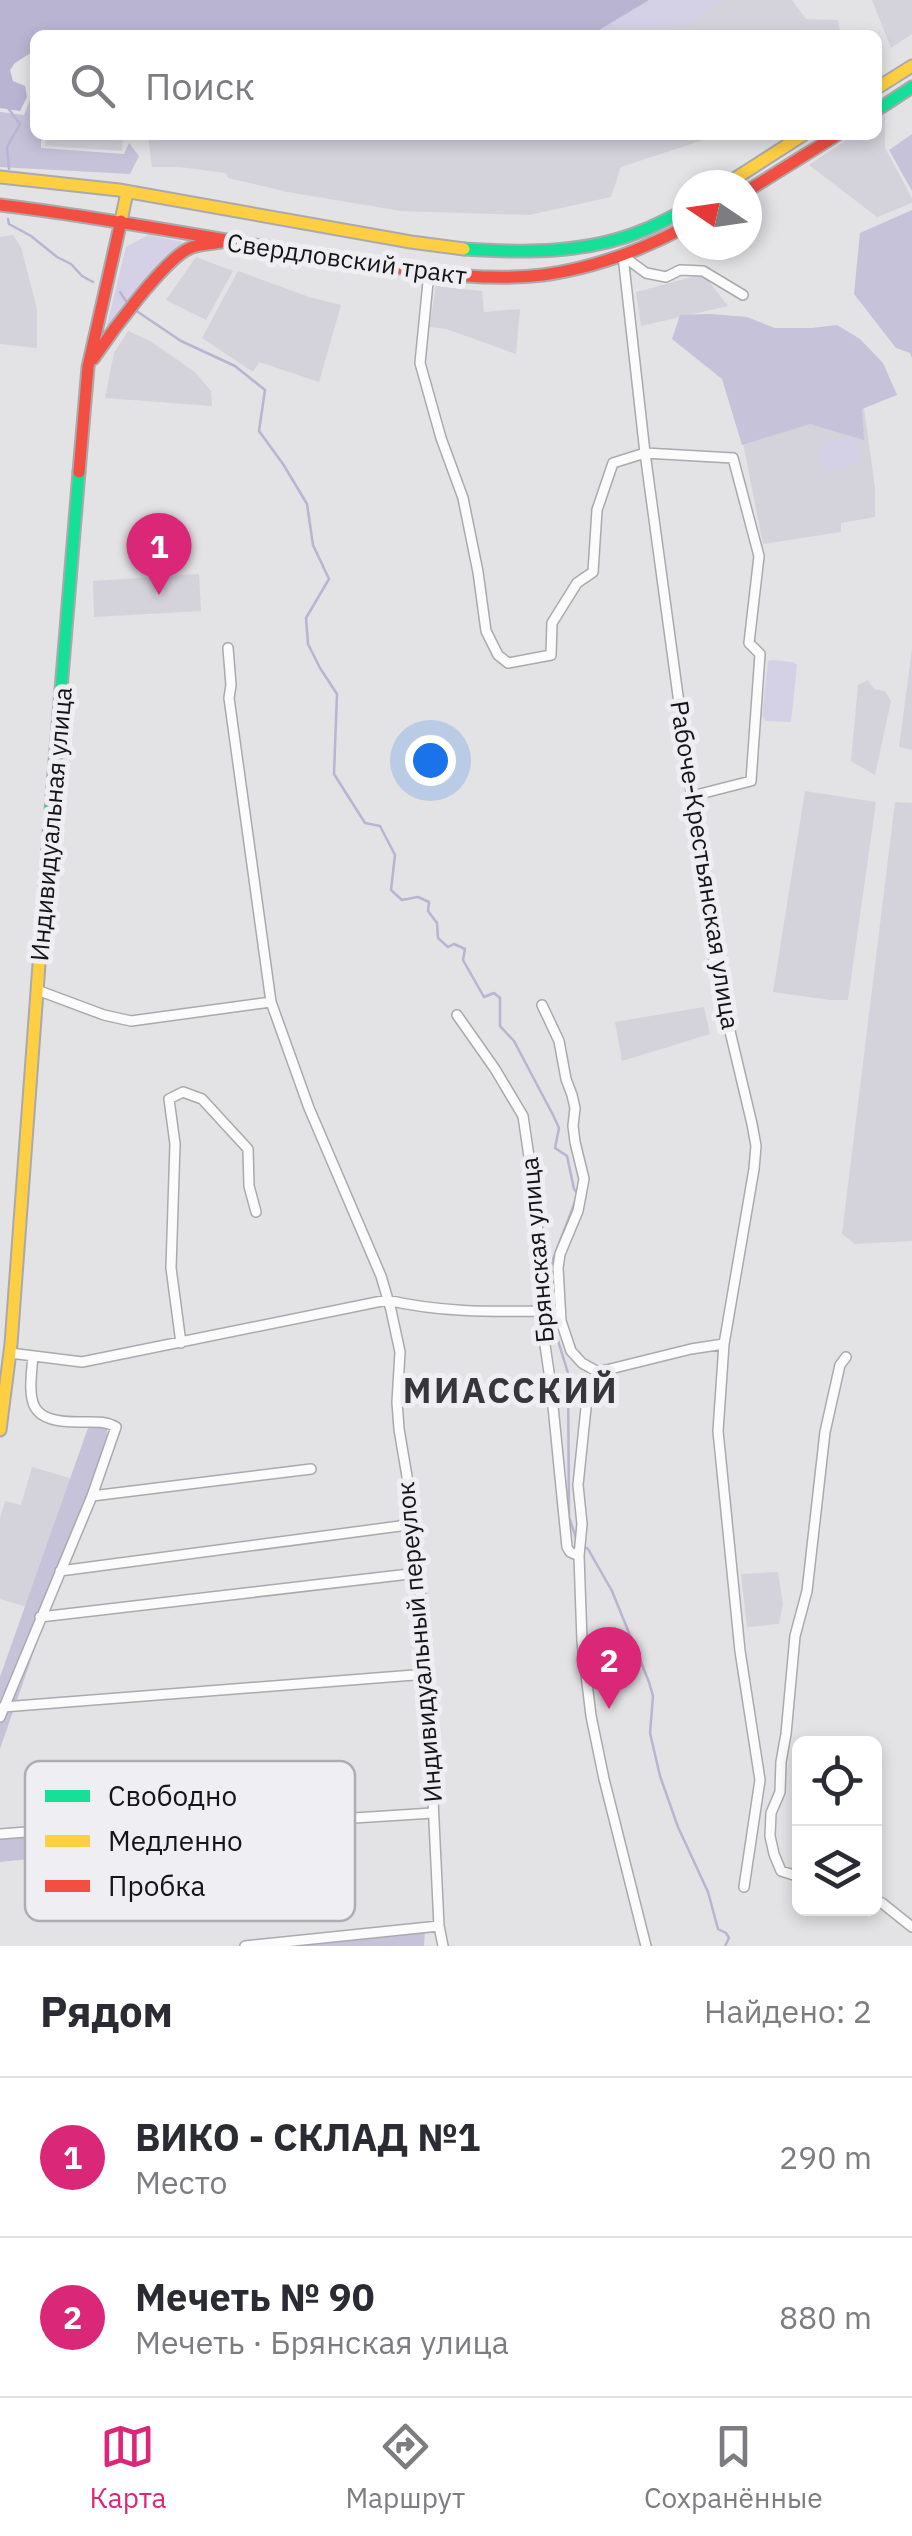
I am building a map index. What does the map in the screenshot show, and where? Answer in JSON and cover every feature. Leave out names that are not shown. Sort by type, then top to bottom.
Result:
[{"type":"main road","points":[[882,85],[912,66]]},
{"type":"main road","points":[[882,107],[912,87]]},
{"type":"main road","points":[[748,170],[795,140]]},
{"type":"main road","points":[[762,182],[829,140]]},
{"type":"main road","name":"Свердловский тракт","points":[[0,177],[127,192],[437,246],[502,253],[557,251],[602,242],[672,216]]},
{"type":"main road","name":"Индивидуальная улица","points":[[0,1430],[10,1353],[88,367],[127,192]]},
{"type":"main road","name":"Свердловский тракт","points":[[0,205],[480,278],[579,269],[623,256],[672,233]]},
{"type":"main road","points":[[88,367],[173,258],[191,247],[227,241]]},
{"type":"street","points":[[623,256],[646,273],[666,278],[680,270],[703,271],[743,296]]},
{"type":"street","name":"Рабоче-Крестьянская улица","points":[[623,256],[645,453],[714,968],[756,1146],[724,1344],[718,1431],[740,1651],[760,1780],[744,1887]]},
{"type":"street","points":[[429,272],[420,362],[441,438],[464,498],[486,632],[498,656],[508,663],[550,655],[552,623],[577,583],[593,572],[596,510],[613,463],[645,453],[733,458],[759,556],[749,643],[760,654],[751,781],[692,796]]},
{"type":"street","name":"Индивидуальный переулок","points":[[228,648],[229,698],[271,1002],[309,1108],[381,1276],[400,1352],[397,1402],[414,1518],[443,1946]]},
{"type":"street","points":[[37,990],[104,1014],[144,1021],[271,1002]]},
{"type":"street","name":"Брянская улица","points":[[542,1006],[559,1041],[575,1108],[573,1126],[584,1179],[578,1211],[560,1254],[560,1321],[571,1351],[598,1372],[586,1398],[578,1485],[582,1641],[592,1716],[646,1946]]},
{"type":"street","name":"Брянская улица","points":[[457,1015],[523,1116],[537,1211],[540,1311],[567,1548],[579,1556]]},
{"type":"street","points":[[181,1343],[172,1268],[176,1144],[169,1099],[182,1092],[202,1099],[248,1149],[249,1186],[256,1212]]},
{"type":"street","points":[[10,1353],[82,1362],[388,1300],[416,1307],[478,1312],[540,1311]]},
{"type":"street","points":[[598,1372],[724,1344]]},
{"type":"street","points":[[33,1356],[29,1394],[32,1407],[62,1423],[108,1422],[116,1426],[92,1496],[2,1712],[427,1674]]},
{"type":"street","points":[[792,1874],[782,1871],[774,1854],[771,1813],[780,1792],[795,1636],[807,1590],[826,1432],[840,1365],[846,1357]]},
{"type":"street","points":[[92,1496],[311,1470]]},
{"type":"street","points":[[60,1572],[400,1526],[414,1518]]},
{"type":"street","points":[[40,1617],[418,1572]]},
{"type":"street","points":[[355,1818],[433,1813]]},
{"type":"street","points":[[0,1834],[25,1832]]},
{"type":"street","points":[[882,1903],[912,1926]]},
{"type":"street","points":[[245,1946],[439,1926]]},
{"type":"shaded area","points":[[0,0],[649,0],[599,30],[30,30],[30,53],[10,70],[13,81],[25,86],[27,97],[20,111],[0,108]]},
{"type":"shaded area","points":[[648,0],[725,0],[689,24],[667,30],[599,30]]},
{"type":"shaded area","points":[[672,0],[792,0],[806,19],[838,20],[839,30],[624,30]]},
{"type":"shaded area","points":[[872,0],[912,0],[912,34],[891,48]]},
{"type":"shaded area","points":[[30,100],[30,140],[41,140],[41,148],[124,154],[129,143],[139,156],[130,174],[0,167],[0,112],[24,115]]},
{"type":"shaded area","points":[[885,114],[885,148],[912,203],[877,217],[809,165],[846,140],[882,140]]},
{"type":"shaded area","points":[[912,134],[912,191],[889,150]]},
{"type":"shaded area","points":[[46,140],[123,140],[122,151],[45,146]]},
{"type":"shaded area","points":[[149,140],[703,140],[621,167],[611,197],[529,215],[401,211],[288,192],[228,178],[226,173],[152,167]]},
{"type":"shaded area","points":[[912,210],[912,358],[910,353],[896,348],[854,294],[860,233]]},
{"type":"shaded area","points":[[13,235],[21,247],[37,309],[37,348],[0,344],[0,237]]},
{"type":"shaded area","points":[[148,235],[183,242],[106,329],[126,247]]},
{"type":"shaded area","points":[[196,257],[233,271],[206,320],[166,300]]},
{"type":"shaded area","points":[[238,271],[341,305],[319,382],[259,362],[253,372],[202,338]]},
{"type":"shaded area","points":[[703,274],[728,306],[641,326],[636,292]]},
{"type":"shaded area","points":[[436,286],[482,291],[484,312],[520,309],[516,354],[446,329],[429,327]]},
{"type":"shaded area","points":[[680,315],[747,317],[775,328],[837,325],[860,339],[883,363],[897,395],[862,409],[864,440],[810,424],[742,445],[722,379],[672,339]]},
{"type":"shaded area","points":[[128,331],[195,372],[211,391],[212,406],[105,398],[114,353]]},
{"type":"shaded area","points":[[859,372],[875,488],[875,517],[841,523],[841,532],[763,544],[734,397]]},
{"type":"shaded area","points":[[851,437],[857,441],[861,459],[858,464],[827,470],[821,466],[818,448],[824,441]]},
{"type":"shaded area","points":[[199,574],[201,611],[94,617],[93,581]]},
{"type":"shaded area","points":[[912,649],[912,750],[899,747]]},
{"type":"shaded area","points":[[768,661],[797,665],[791,722],[766,721],[762,716]]},
{"type":"shaded area","points":[[868,680],[874,689],[885,691],[891,701],[875,775],[851,761],[858,685]]},
{"type":"shaded area","points":[[805,791],[876,802],[848,1000],[773,992]]},
{"type":"shaded area","points":[[895,802],[912,803],[912,1241],[855,1244],[842,1234]]},
{"type":"shaded area","points":[[704,1007],[710,1034],[622,1061],[615,1022]]},
{"type":"shaded area","points":[[92,1425],[107,1429],[107,1441],[0,1749],[0,1677]]},
{"type":"shaded area","points":[[32,1467],[76,1480],[36,1610],[0,1599],[0,1518],[5,1501],[21,1505]]},
{"type":"shaded area","points":[[778,1572],[783,1604],[779,1624],[747,1627],[741,1574]]},
{"type":"shaded area","points":[[25,1836],[25,1859],[0,1862],[0,1838]]},
{"type":"shaded area","points":[[425,1931],[424,1946],[288,1946]]},
{"type":"waterway","points":[[8,108],[20,124],[7,147],[9,169]]},
{"type":"waterway","points":[[8,219],[9,224],[93,282]]},
{"type":"waterway","points":[[120,292],[128,304]]},
{"type":"waterway","points":[[138,312],[181,341],[235,366],[265,390],[259,431],[307,504],[313,545],[329,579],[306,618],[308,644],[337,694],[334,774],[365,823],[380,826],[395,855],[391,890],[402,900],[418,897],[429,902],[428,911],[437,923],[438,938],[448,947],[454,944],[465,949],[463,960],[484,997],[494,993],[500,998],[500,1026],[514,1041],[559,1128],[555,1148],[567,1156],[578,1194],[547,1275],[552,1321],[568,1373],[569,1517],[577,1541]]},
{"type":"waterway","points":[[583,1546],[612,1591],[649,1682],[653,1696],[650,1733],[660,1776],[708,1892],[718,1929],[729,1938],[725,1946]]},
{"type":"traffic: fast","points":[[882,107],[912,87]]},
{"type":"traffic: fast","points":[[464,249],[578,248],[622,238],[672,216]]},
{"type":"traffic: fast","points":[[45,883],[79,472]]},
{"type":"traffic: slow","points":[[882,85],[912,66]]},
{"type":"traffic: slow","points":[[748,170],[795,140]]},
{"type":"traffic: slow","points":[[0,177],[119,190],[464,249]]},
{"type":"traffic: slow","points":[[121,221],[127,192]]},
{"type":"traffic: slow","points":[[0,1430],[11,1344],[45,883]]},
{"type":"traffic: jam","points":[[762,182],[829,140]]},
{"type":"traffic: jam","points":[[0,205],[395,267],[494,277],[543,275],[581,268],[672,233]]},
{"type":"traffic: jam","points":[[79,472],[88,367],[121,221]]},
{"type":"traffic: jam","points":[[93,359],[138,298],[179,255],[190,248],[221,242]]},
{"type":"place","name":"ВИКО - СКЛАД №1","points":[[159,595]]},
{"type":"place","name":"Мечеть № 90","points":[[609,1709]]},
{"type":"district","name":"МИАССКИЙ","points":[[511,1391]]}]
